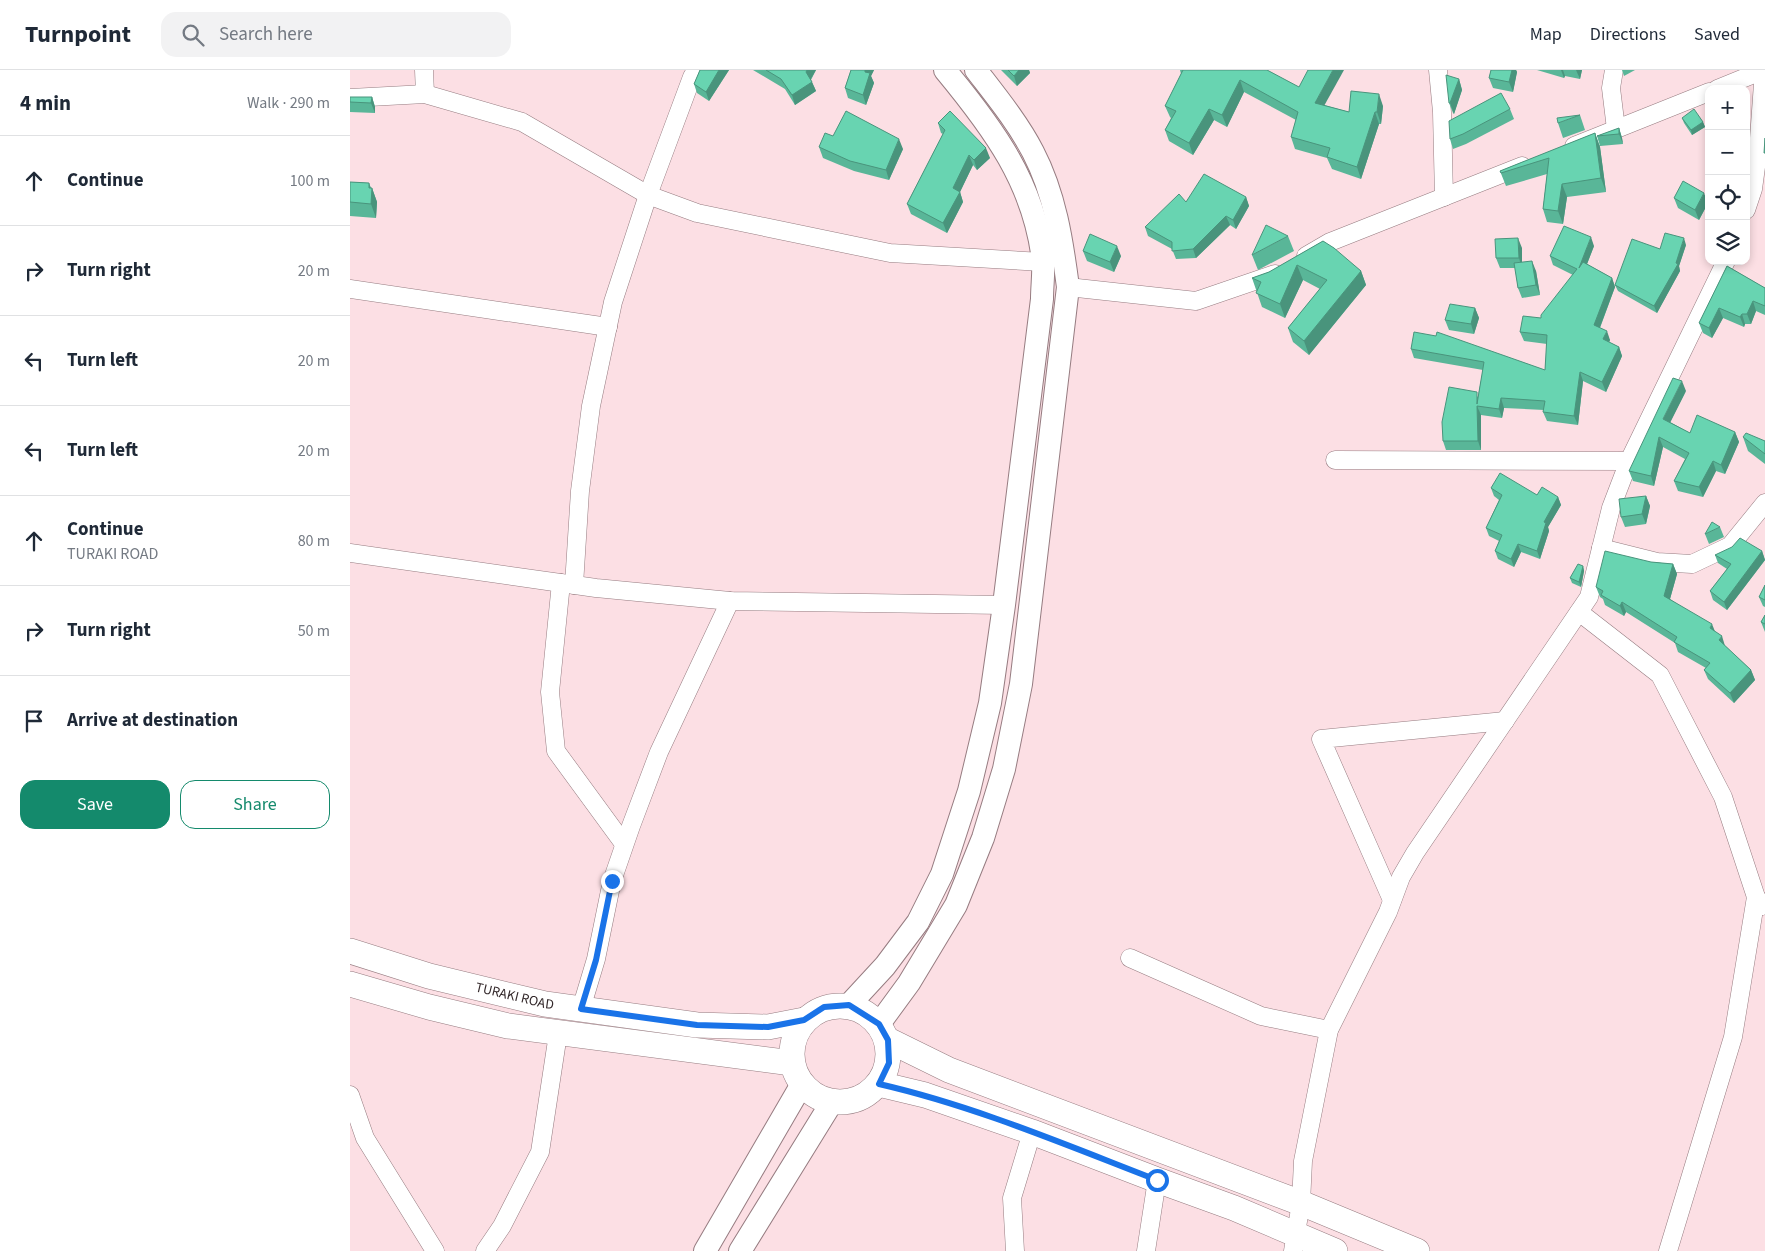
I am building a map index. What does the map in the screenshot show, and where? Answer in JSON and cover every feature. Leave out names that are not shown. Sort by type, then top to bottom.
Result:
[{"type":"main road","name":"TURAKI ROAD","points":[[350,951],[429,976],[545,1004],[697,1025],[768,1027],[804,1020]]},
{"type":"main road","points":[[350,984],[430,1007],[508,1026],[797,1074]]},
{"type":"main road","points":[[884,1032],[889,1063],[879,1084],[870,1094],[859,1100],[846,1103],[832,1102],[815,1096],[797,1074],[793,1040],[804,1020],[824,1007],[849,1005],[884,1032],[949,1070],[1301,1203],[1417,1251]]},
{"type":"main road","points":[[879,1084],[925,1095],[1032,1132],[1234,1208],[1294,1243],[1335,1251]]},
{"type":"street","points":[[424,70],[425,94]]},
{"type":"street","points":[[624,844],[556,751],[550,692],[568,584],[591,406],[613,302],[648,195],[688,86],[696,70]]},
{"type":"street","points":[[849,1005],[885,966],[918,922],[942,874],[969,791],[990,703],[1042,299],[1043,262],[1034,213],[1021,180],[1004,148],[978,110],[945,70]]},
{"type":"street","points":[[884,1032],[909,983],[956,905],[983,838],[1004,769],[1021,684],[1068,287],[1063,249],[1051,196],[1033,152],[1005,108],[976,70]]},
{"type":"street","points":[[1438,70],[1442,112],[1444,197]]},
{"type":"street","points":[[1614,70],[1611,88],[1616,129]]},
{"type":"street","points":[[1727,85],[1764,70],[1758,152],[1750,198]]},
{"type":"street","points":[[350,98],[425,94],[522,122],[648,195],[697,213],[890,253],[1043,262]]},
{"type":"street","points":[[1562,150],[1705,94]]},
{"type":"street","points":[[1068,287],[1196,301],[1269,277],[1330,242],[1535,161]]},
{"type":"street","points":[[1294,1243],[1301,1203],[1303,1161],[1329,1030],[1388,912],[1401,876],[1590,597],[1611,508],[1629,461],[1724,265]]},
{"type":"street","points":[[350,289],[608,327]]},
{"type":"street","points":[[1335,460],[1629,461]]},
{"type":"street","points":[[1601,548],[1657,562],[1692,564],[1730,546],[1765,503]]},
{"type":"street","points":[[350,553],[568,584],[730,602],[1004,605]]},
{"type":"street","points":[[581,1009],[596,960],[612,881],[624,844],[659,752],[730,602]]},
{"type":"street","points":[[1579,612],[1660,675],[1723,797],[1761,904],[1733,1038],[1668,1251]]},
{"type":"street","points":[[1392,900],[1321,739],[1505,721]]},
{"type":"street","points":[[1130,958],[1261,1016],[1329,1030]]},
{"type":"street","points":[[485,1251],[502,1226],[540,1152],[558,1034]]},
{"type":"street","points":[[706,1251],[797,1074]]},
{"type":"street","points":[[350,1095],[365,1138],[435,1251]]},
{"type":"street","points":[[740,1251],[832,1102]]},
{"type":"street","points":[[1015,1251],[1012,1198],[1032,1132]]},
{"type":"street","points":[[1146,1251],[1157,1180]]},
{"type":"building","points":[[700,70],[719,70],[706,92],[694,84]]},
{"type":"building","points":[[766,70],[807,70],[806,72],[812,82],[792,95],[781,79]]},
{"type":"building","points":[[851,70],[865,70],[865,72],[870,73],[863,95],[845,88]]},
{"type":"building","points":[[1008,70],[1019,70],[1014,76]]},
{"type":"building","points":[[1183,70],[1267,70],[1299,87],[1308,70],[1333,70],[1315,103],[1349,112],[1351,91],[1379,94],[1377,112],[1375,112],[1357,167],[1327,157],[1330,148],[1291,137],[1298,112],[1240,80],[1222,115],[1209,109],[1189,143],[1165,130],[1176,111],[1165,106]]},
{"type":"building","points":[[1491,70],[1512,70],[1509,82],[1489,78]]},
{"type":"building","points":[[1446,75],[1459,79],[1450,103],[1449,103]]},
{"type":"building","points":[[1501,93],[1510,109],[1450,139],[1449,121]]},
{"type":"building","points":[[350,97],[372,97],[371,103],[350,102]]},
{"type":"building","points":[[1694,109],[1703,122],[1691,130],[1682,118]]},
{"type":"building","points":[[846,111],[899,139],[886,170],[850,161],[819,147],[825,133],[833,136]]},
{"type":"building","points":[[950,111],[986,148],[974,160],[969,155],[953,188],[960,192],[943,223],[907,204],[945,130],[938,123]]},
{"type":"building","points":[[1580,115],[1558,123],[1557,118]]},
{"type":"building","points":[[1619,128],[1619,134],[1597,136]]},
{"type":"building","points":[[1595,133],[1601,178],[1562,184],[1558,211],[1543,209],[1549,158],[1501,173],[1500,171]]},
{"type":"building","points":[[1204,174],[1246,197],[1233,220],[1226,216],[1193,249],[1172,251],[1172,242],[1145,227],[1179,194],[1186,202]]},
{"type":"building","points":[[1683,181],[1704,193],[1695,210],[1674,198]]},
{"type":"building","points":[[350,182],[369,183],[369,188],[372,188],[371,204],[350,202]]},
{"type":"building","points":[[1266,225],[1288,236],[1252,255]]},
{"type":"building","points":[[1564,226],[1591,237],[1579,268],[1583,262],[1612,278],[1594,325],[1607,331],[1603,339],[1619,347],[1602,382],[1580,372],[1574,416],[1543,412],[1545,401],[1501,398],[1499,409],[1477,406],[1478,441],[1443,441],[1442,422],[1449,387],[1477,392],[1477,404],[1484,362],[1411,349],[1414,332],[1436,336],[1437,332],[1545,370],[1547,335],[1520,332],[1523,316],[1541,318],[1541,315],[1577,269],[1550,256]]},
{"type":"building","points":[[1665,233],[1684,238],[1676,263],[1678,264],[1654,306],[1615,285],[1632,239],[1660,249]]},
{"type":"building","points":[[1090,234],[1117,246],[1110,262],[1083,251]]},
{"type":"building","points":[[1518,238],[1519,258],[1496,258],[1495,239]]},
{"type":"building","points":[[1323,241],[1361,271],[1304,341],[1288,328],[1327,280],[1297,265],[1280,304],[1256,293],[1261,282],[1252,278],[1269,272]]},
{"type":"building","points":[[1532,261],[1536,285],[1518,288],[1514,263]]},
{"type":"building","points":[[1727,266],[1765,288],[1765,306],[1753,301],[1747,314],[1742,314],[1740,317],[1719,308],[1709,328],[1699,323]]},
{"type":"building","points":[[1450,304],[1475,308],[1471,324],[1445,320]]},
{"type":"building","points":[[1673,378],[1682,381],[1663,419],[1690,433],[1697,415],[1735,432],[1721,465],[1713,461],[1699,487],[1674,481],[1689,453],[1659,437],[1651,476],[1629,471]]},
{"type":"building","points":[[1746,433],[1765,441],[1765,454],[1743,437]]},
{"type":"building","points":[[1500,473],[1537,495],[1542,487],[1558,497],[1544,522],[1546,523],[1537,551],[1518,544],[1511,559],[1495,551],[1502,535],[1486,528],[1502,495],[1491,488]]},
{"type":"building","points":[[1646,496],[1642,514],[1621,517],[1619,499]]},
{"type":"building","points":[[1712,522],[1720,527],[1705,534]]},
{"type":"building","points":[[1740,538],[1762,551],[1724,602],[1710,591],[1731,564],[1715,555],[1732,547]]},
{"type":"building","points":[[1605,551],[1651,562],[1673,564],[1664,596],[1712,624],[1710,628],[1722,636],[1719,640],[1751,670],[1730,693],[1704,670],[1710,663],[1674,642],[1677,637],[1622,602],[1620,606],[1601,595],[1603,591],[1596,587]]},
{"type":"building","points":[[1578,564],[1583,566],[1579,582],[1570,578]]},
{"type":"building","points":[[1765,585],[1765,600],[1759,597]]},
{"type":"building","points":[[1765,615],[1765,624],[1761,622]]},
{"type":"route","points":[[612,881],[596,960],[581,1009],[697,1025],[768,1027],[804,1020],[824,1007],[849,1005],[879,1024],[888,1040],[889,1063],[879,1084],[925,1095],[1032,1132],[1157,1180]]}]
